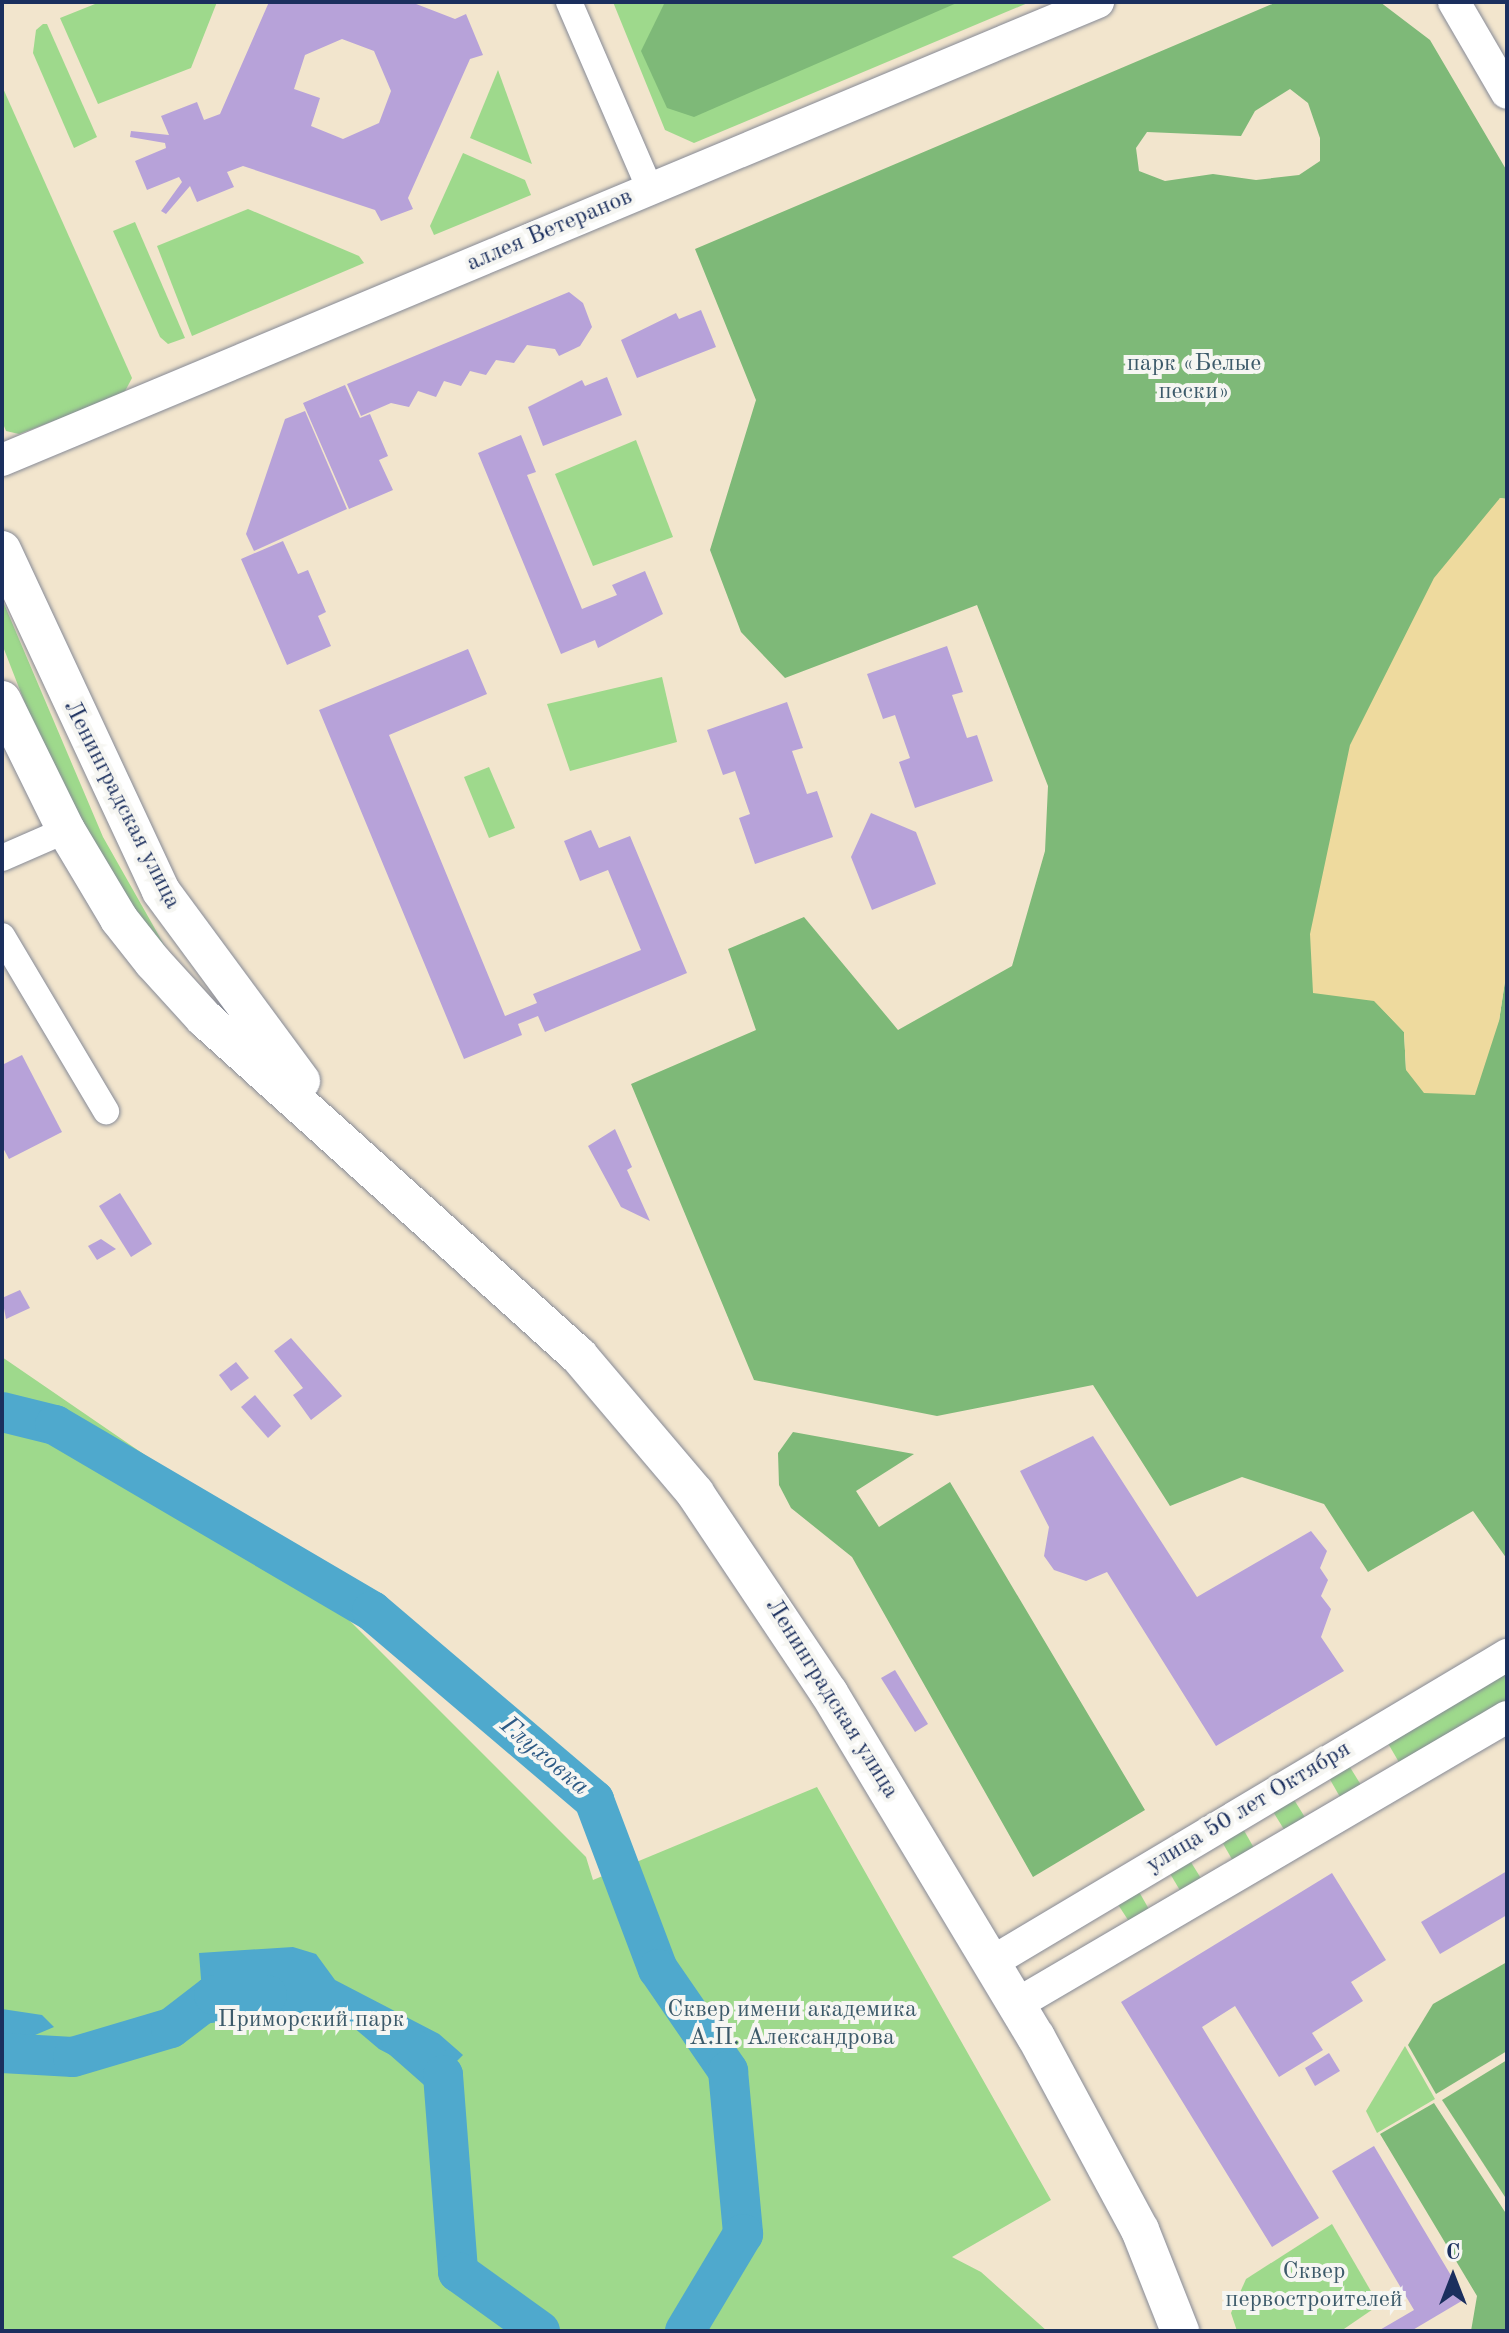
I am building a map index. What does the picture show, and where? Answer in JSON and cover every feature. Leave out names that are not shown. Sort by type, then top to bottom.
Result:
[{"type":"main road","name":"Ленинградская улица","points":[[2,550],[161,891],[232,992],[358,1157]]},
{"type":"main road","name":"Ленинградская улица","points":[[2,700],[66,830],[119,919],[204,1018],[579,1356],[651,1437],[829,1693],[1017,2004],[1140,2230],[1180,2331]]},
{"type":"main road","points":[[204,1018],[225,1011],[232,992]]},
{"type":"street","points":[[569,2],[650,189]]},
{"type":"street","name":"аллея Ветеранов","points":[[2,460],[1098,2]]},
{"type":"street","points":[[1454,2],[1507,93]]},
{"type":"street","points":[[2,858],[66,830]]},
{"type":"street","points":[[2,936],[106,1111]]},
{"type":"street","name":"улица 50 лет Октября","points":[[992,1962],[1507,1655]]},
{"type":"street","name":"улица 50 лет Октября","points":[[1017,2004],[1507,1717]]},
{"type":"green space","points":[[100,2],[217,2],[191,68],[98,104],[60,18]]},
{"type":"green space","points":[[613,2],[1030,2],[694,143],[665,130]]},
{"type":"green space","points":[[665,2],[959,2],[694,117],[667,108],[641,51]]},
{"type":"green space","name":"парк «Белые пески»","points":[[1277,2],[1380,2],[1430,40],[1507,171],[1507,499],[1500,498],[1313,992],[1374,1000],[1404,1032],[1406,1070],[1499,1021],[1507,968],[1507,1559],[1473,1511],[1368,1572],[1324,1504],[1242,1477],[1170,1506],[1093,1385],[937,1416],[754,1380],[631,1084],[756,1030],[728,949],[804,917],[898,1030],[1012,966],[1045,851],[1048,786],[977,605],[785,678],[741,632],[710,550],[756,400],[695,249]],"holes":[[[1290,89],[1308,103],[1320,138],[1320,161],[1299,175],[1256,180],[1213,174],[1165,181],[1139,171],[1136,148],[1147,132],[1241,136],[1255,111]]]},
{"type":"green space","points":[[47,24],[97,137],[74,148],[33,53],[36,30]]},
{"type":"green space","points":[[498,70],[532,164],[470,138]]},
{"type":"green space","points":[[2,86],[132,378],[123,395],[19,434],[6,431],[2,421]]},
{"type":"green space","points":[[463,153],[525,180],[531,195],[434,235],[430,226]]},
{"type":"green space","points":[[248,209],[359,256],[364,263],[192,336],[157,246]]},
{"type":"green space","points":[[135,222],[185,338],[168,344],[160,337],[113,231]]},
{"type":"green space","points":[[636,440],[673,537],[593,566],[555,474]]},
{"type":"green space","points":[[2,599],[103,837],[167,950],[161,954],[56,783],[2,644]]},
{"type":"green space","points":[[662,677],[677,742],[570,771],[547,704]]},
{"type":"green space","points":[[489,767],[515,828],[489,838],[464,777]]},
{"type":"green space","name":"Приморский парк","points":[[2,1357],[269,1540],[586,1857],[593,1880],[817,1787],[1051,2200],[952,2257],[981,2272],[1047,2331],[2,2331]]},
{"type":"green space","points":[[793,1432],[914,1454],[856,1491],[879,1527],[950,1482],[1145,1810],[1033,1877],[852,1557],[791,1508],[779,1485],[778,1453]]},
{"type":"green space","points":[[1507,1669],[1507,1702],[1400,1764],[1386,1740]]},
{"type":"green space","points":[[1348,1764],[1361,1785],[1340,1797],[1328,1776]]},
{"type":"green space","points":[[1293,1798],[1306,1819],[1285,1831],[1272,1810]]},
{"type":"green space","points":[[1242,1827],[1254,1848],[1233,1861],[1221,1840]]},
{"type":"green space","points":[[1189,1859],[1202,1880],[1181,1892],[1169,1872]]},
{"type":"green space","points":[[1138,1890],[1150,1911],[1130,1923],[1117,1903]]},
{"type":"green space","points":[[1507,1962],[1507,2051],[1436,2094],[1408,2045],[1433,2004]]},
{"type":"green space","points":[[1405,2046],[1435,2099],[1377,2133],[1366,2111]]},
{"type":"green space","points":[[1507,2060],[1507,2200],[1442,2100]]},
{"type":"green space","points":[[1434,2103],[1507,2215],[1507,2331],[1471,2331],[1477,2296],[1380,2134]]},
{"type":"green space","name":"Сквер первостроителей","points":[[1332,2224],[1379,2305],[1341,2331],[1237,2331],[1231,2313],[1246,2279]]},
{"type":"sand","points":[[1500,498],[1507,499],[1507,968],[1499,1021],[1475,1095],[1424,1093],[1406,1070],[1404,1032],[1374,1001],[1313,993],[1310,934],[1350,745],[1434,578]]},
{"type":"water","points":[[293,1947],[316,1954],[335,1980],[439,2034],[463,2055],[443,2075],[421,2071],[379,2049],[340,2016],[293,2013],[171,2028],[214,1995],[201,1979],[199,1953]]},
{"type":"water","points":[[2,2009],[42,2015],[54,2027],[2,2049]]},
{"type":"building","points":[[269,2],[411,2],[455,19],[466,14],[483,55],[470,59],[408,198],[413,209],[381,221],[375,210],[243,166],[227,172],[234,187],[197,202],[190,186],[166,214],[161,211],[182,182],[179,177],[147,190],[135,161],[166,148],[165,143],[130,137],[131,131],[169,135],[161,116],[197,102],[204,120],[220,114]],"holes":[[[342,39],[374,51],[391,91],[379,123],[343,139],[311,126],[320,98],[294,89],[305,55]]]},
{"type":"building","points":[[569,292],[583,303],[592,327],[580,346],[559,356],[555,349],[527,345],[514,363],[496,360],[486,375],[470,371],[461,386],[444,381],[436,397],[418,391],[409,407],[391,403],[361,416],[347,384]]},
{"type":"building","points":[[701,310],[716,347],[637,378],[621,340],[676,313],[679,319]]},
{"type":"building","points":[[607,377],[622,415],[543,446],[528,407],[582,380],[585,386]]},
{"type":"building","points":[[345,385],[360,418],[370,414],[388,456],[379,460],[393,490],[349,509],[303,403]]},
{"type":"building","points":[[305,411],[347,509],[254,551],[246,534],[285,419]]},
{"type":"building","points":[[521,435],[536,472],[527,475],[582,609],[617,595],[612,585],[645,571],[663,614],[598,648],[595,640],[561,654],[478,453]]},
{"type":"building","points":[[283,541],[298,574],[308,570],[326,612],[318,616],[331,646],[287,665],[241,559]]},
{"type":"building","points":[[947,646],[963,692],[952,695],[967,738],[977,735],[993,781],[915,808],[899,762],[910,758],[895,715],[883,719],[867,674]]},
{"type":"building","points":[[468,649],[487,694],[389,735],[505,1016],[537,1003],[533,994],[641,950],[608,870],[580,881],[564,841],[591,830],[599,848],[630,836],[687,973],[545,1032],[538,1016],[518,1024],[522,1035],[464,1059],[319,710]]},
{"type":"building","points":[[787,702],[803,748],[792,751],[807,794],[817,791],[833,837],[755,864],[739,818],[750,814],[735,771],[723,775],[707,730]]},
{"type":"building","points":[[871,813],[916,832],[936,884],[872,910],[851,857]]},
{"type":"building","points":[[22,1055],[62,1132],[9,1159],[2,1146],[2,1065]]},
{"type":"building","points":[[615,1129],[632,1167],[627,1170],[650,1221],[621,1207],[588,1146]]},
{"type":"building","points":[[120,1193],[152,1244],[131,1257],[99,1206]]},
{"type":"building","points":[[101,1239],[116,1249],[97,1260],[88,1246]]},
{"type":"building","points":[[20,1290],[30,1308],[6,1319],[2,1298]]},
{"type":"building","points":[[291,1338],[342,1396],[311,1420],[293,1395],[303,1388],[274,1351]]},
{"type":"building","points":[[236,1362],[249,1378],[231,1391],[219,1375]]},
{"type":"building","points":[[255,1395],[281,1426],[268,1438],[241,1407]]},
{"type":"building","points":[[1093,1436],[1197,1597],[1311,1531],[1327,1551],[1320,1568],[1328,1580],[1321,1596],[1331,1609],[1321,1637],[1344,1671],[1216,1746],[1107,1572],[1086,1581],[1054,1570],[1044,1556],[1049,1527],[1020,1471]]},
{"type":"building","points":[[895,1670],[928,1724],[915,1732],[881,1678]]},
{"type":"building","points":[[1507,1871],[1507,1915],[1440,1954],[1421,1922]]},
{"type":"building","points":[[1332,1873],[1386,1960],[1351,1982],[1363,2001],[1312,2033],[1323,2050],[1279,2077],[1235,2006],[1202,2027],[1319,2218],[1272,2247],[1121,2002]]},
{"type":"building","points":[[1329,2053],[1340,2071],[1315,2086],[1305,2068]]},
{"type":"building","points":[[1374,2146],[1465,2299],[1411,2331],[1378,2331],[1414,2310],[1332,2171]]},
{"type":"waterway","name":"Глуховка","points":[[2,1412],[55,1425],[372,1611],[594,1800],[658,1969],[728,2071],[743,2234],[685,2331]]},
{"type":"waterway","name":"Глуховка","points":[[2,2053],[73,2057],[171,2028],[214,1995],[267,1995]]},
{"type":"waterway","name":"Глуховка","points":[[401,2038],[443,2075],[458,2272],[540,2331]]},
{"type":"park label","name":"Сквер имени академика А.П. Александрова","points":[[792,2025]]}]
